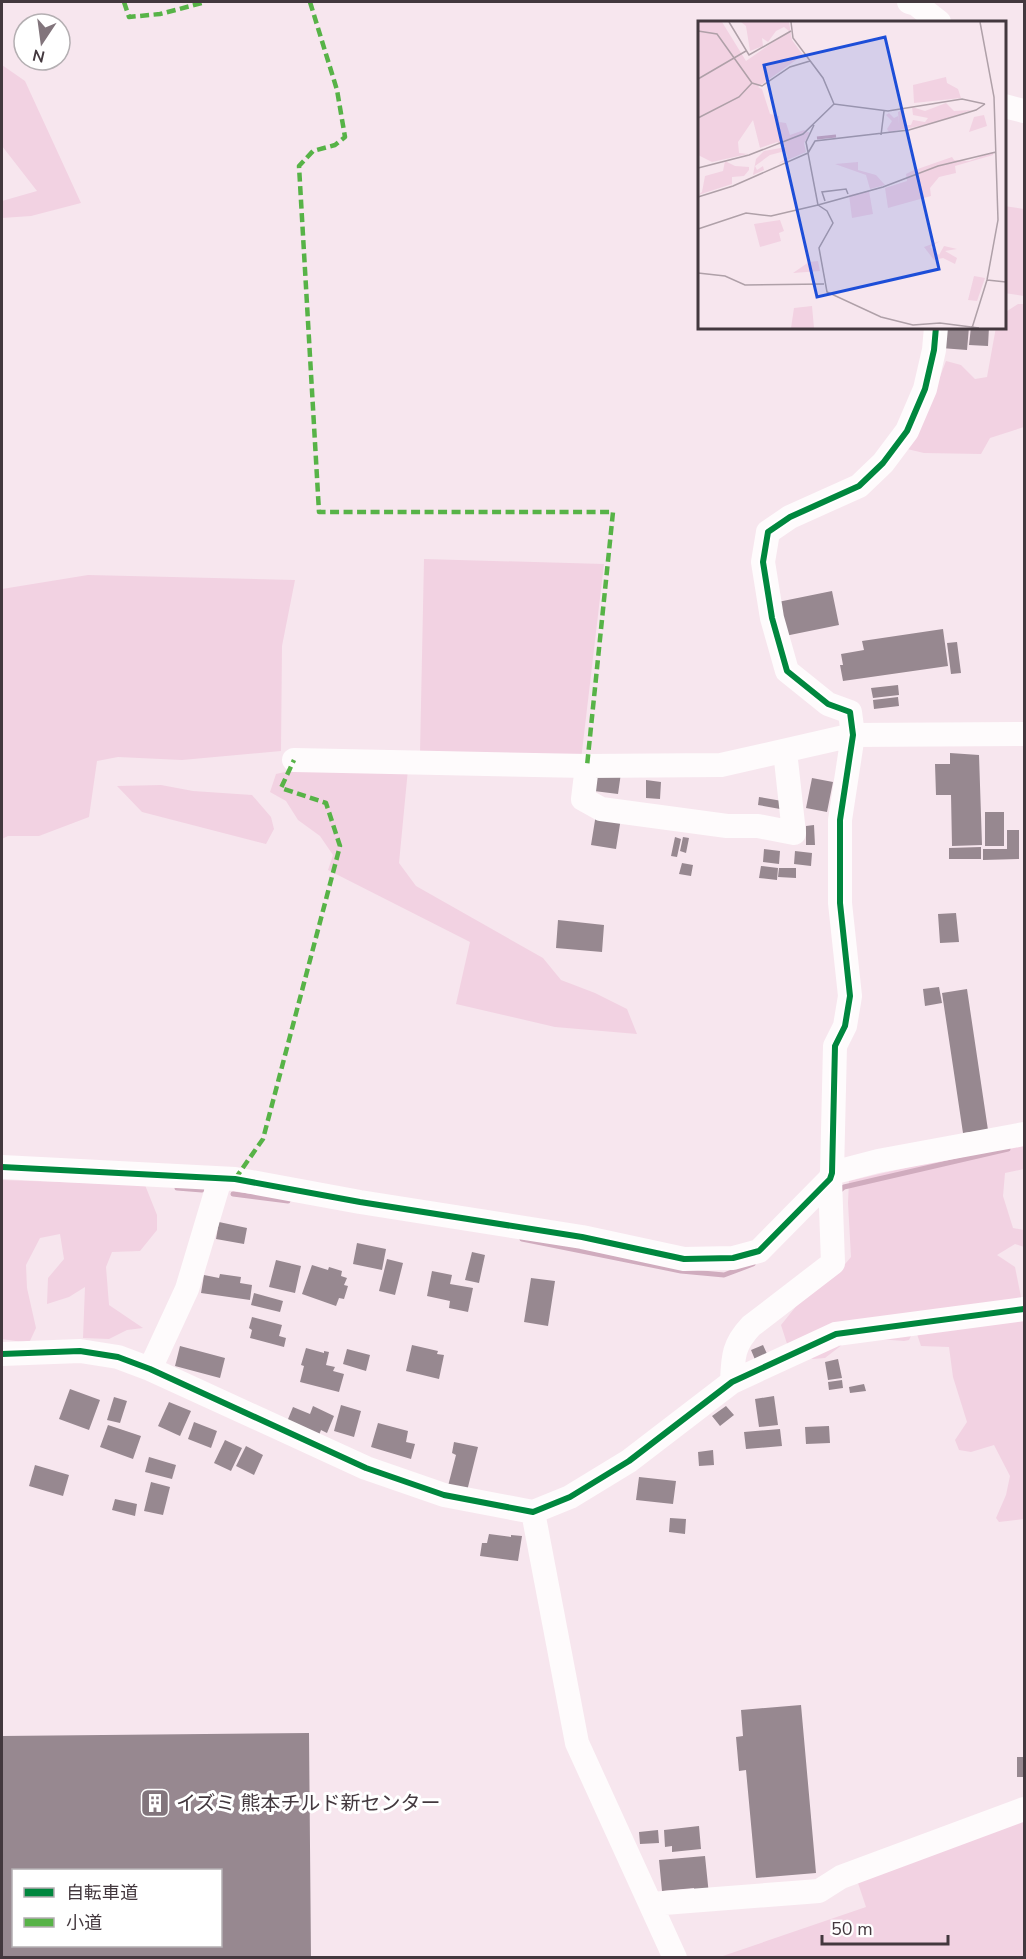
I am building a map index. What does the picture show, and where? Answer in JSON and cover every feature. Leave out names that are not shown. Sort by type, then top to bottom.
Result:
[{"type":"street","points":[[909,2],[916,4],[938,21]]},
{"type":"street","points":[[1005,106],[1024,111]]},
{"type":"street","points":[[732,1382],[734,1352],[741,1337],[751,1326],[833,1263],[831,1176],[835,1046],[845,1026],[850,996],[840,903],[840,820],[853,735],[850,712],[828,704],[787,671],[772,618],[763,562],[768,532],[790,517],[859,486],[883,463],[907,431],[925,389],[934,350],[936,328]]},
{"type":"street","points":[[294,760],[587,766],[721,765],[853,735],[1024,734]]},
{"type":"street","points":[[587,766],[584,799],[601,809],[727,826],[758,826],[794,833],[785,751]]},
{"type":"street","points":[[2,1167],[235,1179],[360,1202],[582,1237],[684,1259],[733,1258],[759,1251],[831,1176],[878,1161],[1024,1134]]},
{"type":"street","points":[[150,1369],[187,1289],[220,1179]]},
{"type":"street","points":[[2,1354],[80,1351],[117,1357],[150,1369],[366,1468],[444,1495],[533,1512],[570,1497],[629,1461],[732,1382],[836,1334],[1024,1309]]},
{"type":"street","points":[[533,1512],[577,1743],[675,1958]]},
{"type":"street","points":[[651,1905],[819,1891],[841,1877],[1024,1809]]},
{"type":"shaded area","points":[[2,65],[25,81],[81,203],[31,216],[2,218],[2,201],[37,191],[2,146]]},
{"type":"shaded area","points":[[1005,206],[1024,209],[1024,296],[1005,293]]},
{"type":"shaded area","points":[[1018,304],[1024,304],[1024,427],[990,438],[981,454],[924,453],[907,449],[923,421],[946,361],[961,365],[975,379],[987,377],[996,328],[1005,328],[1005,312]]},
{"type":"shaded area","points":[[424,559],[604,564],[581,760],[420,753]]},
{"type":"shaded area","points":[[88,575],[295,580],[282,646],[281,751],[182,760],[118,757],[97,761],[89,817],[39,836],[8,836],[2,839],[2,589]]},
{"type":"shaded area","points":[[307,767],[408,769],[399,863],[416,886],[543,958],[561,980],[627,1009],[637,1034],[555,1027],[456,1004],[470,942],[328,870],[333,855],[320,836],[298,820],[286,801],[270,792],[276,774]]},
{"type":"shaded area","points":[[161,785],[193,791],[252,795],[271,817],[274,829],[266,844],[142,812],[117,786]]},
{"type":"shaded area","points":[[1024,1142],[1024,1169],[1005,1173],[1003,1196],[1013,1228],[1024,1230],[1024,1247],[1015,1244],[997,1255],[1015,1267],[1024,1303],[1024,1519],[999,1522],[996,1518],[1006,1495],[1010,1476],[994,1445],[971,1452],[959,1450],[955,1440],[967,1422],[953,1377],[949,1347],[921,1346],[915,1328],[909,1340],[864,1338],[847,1341],[825,1358],[813,1359],[789,1350],[781,1325],[798,1304],[835,1276],[851,1257],[849,1181]]},
{"type":"shaded area","points":[[2,1180],[145,1185],[157,1215],[157,1230],[140,1251],[112,1252],[106,1267],[109,1305],[143,1328],[127,1330],[109,1339],[83,1338],[85,1287],[69,1297],[47,1304],[48,1278],[64,1259],[60,1234],[40,1238],[26,1265],[27,1288],[36,1328],[29,1343],[2,1339]]},
{"type":"shaded area","points":[[1024,1816],[1024,1957],[717,1958],[866,1907],[857,1880]]},
{"type":"building","points":[[943,328],[969,328],[967,350],[941,348]]},
{"type":"building","points":[[971,328],[989,328],[988,346],[969,345]]},
{"type":"building","points":[[832,591],[839,625],[780,637],[773,603]]},
{"type":"building","points":[[943,629],[948,666],[843,681],[840,665],[843,665],[841,654],[864,650],[862,641]]},
{"type":"building","points":[[957,642],[961,673],[951,674],[947,643]]},
{"type":"building","points":[[898,685],[899,695],[873,698],[871,688]]},
{"type":"building","points":[[898,697],[899,706],[874,709],[873,700]]},
{"type":"building","points":[[950,753],[979,755],[982,845],[952,846],[951,795],[936,795],[935,764],[950,764]]},
{"type":"building","points":[[597,770],[621,773],[618,794],[594,791]]},
{"type":"building","points":[[812,778],[833,782],[827,812],[806,808]]},
{"type":"building","points":[[646,780],[661,782],[660,799],[646,798]]},
{"type":"building","points":[[759,797],[782,801],[780,809],[758,805]]},
{"type":"building","points":[[985,812],[1004,812],[1004,846],[985,846]]},
{"type":"building","points":[[596,814],[621,818],[616,849],[591,845]]},
{"type":"building","points":[[814,825],[815,845],[806,845],[806,826]]},
{"type":"building","points":[[1007,830],[1019,830],[1019,859],[983,860],[983,849],[1007,849]]},
{"type":"building","points":[[675,837],[681,839],[677,857],[671,856]]},
{"type":"building","points":[[683,837],[689,838],[686,853],[680,851]]},
{"type":"building","points":[[981,847],[981,859],[949,859],[949,848]]},
{"type":"building","points":[[764,849],[780,851],[779,864],[763,862]]},
{"type":"building","points":[[795,851],[812,853],[811,866],[794,864]]},
{"type":"building","points":[[682,863],[693,865],[691,876],[679,874]]},
{"type":"building","points":[[761,866],[778,868],[777,880],[759,878]]},
{"type":"building","points":[[779,868],[796,868],[796,878],[778,877]]},
{"type":"building","points":[[956,913],[959,942],[940,943],[938,914]]},
{"type":"building","points":[[558,920],[604,925],[602,952],[556,948]]},
{"type":"building","points":[[939,987],[942,1003],[925,1006],[923,989]]},
{"type":"building","points":[[967,989],[988,1130],[963,1133],[942,993]]},
{"type":"building","points":[[219,1222],[247,1228],[244,1244],[216,1239]]},
{"type":"building","points":[[357,1243],[386,1249],[382,1270],[353,1264]]},
{"type":"building","points":[[472,1252],[485,1255],[479,1283],[465,1280]]},
{"type":"building","points":[[387,1259],[403,1263],[395,1295],[379,1291]]},
{"type":"building","points":[[276,1260],[301,1266],[295,1293],[269,1287]]},
{"type":"building","points":[[312,1265],[342,1271],[341,1276],[347,1278],[344,1285],[348,1286],[344,1299],[339,1298],[336,1306],[302,1294]]},
{"type":"building","points":[[432,1271],[452,1275],[450,1284],[473,1288],[468,1312],[449,1308],[450,1301],[427,1296]]},
{"type":"building","points":[[220,1274],[241,1277],[240,1283],[252,1285],[250,1300],[201,1293],[204,1275],[219,1278]]},
{"type":"building","points":[[531,1278],[555,1281],[548,1326],[524,1322]]},
{"type":"building","points":[[254,1293],[283,1301],[280,1312],[251,1305]]},
{"type":"building","points":[[252,1317],[282,1325],[279,1336],[286,1338],[284,1347],[250,1338],[252,1330],[249,1328]]},
{"type":"building","points":[[412,1345],[438,1351],[437,1354],[444,1355],[439,1379],[406,1371]]},
{"type":"building","points":[[763,1345],[768,1356],[756,1362],[751,1350]]},
{"type":"building","points":[[180,1346],[225,1358],[220,1378],[175,1366]]},
{"type":"building","points":[[306,1348],[324,1353],[324,1351],[329,1352],[326,1365],[335,1367],[333,1371],[344,1374],[339,1392],[300,1382],[304,1366],[301,1365]]},
{"type":"building","points":[[347,1349],[370,1355],[366,1371],[343,1364]]},
{"type":"building","points":[[838,1359],[842,1378],[828,1380],[825,1362]]},
{"type":"building","points":[[842,1380],[843,1388],[829,1390],[828,1382]]},
{"type":"building","points":[[864,1384],[866,1391],[850,1393],[849,1387]]},
{"type":"building","points":[[70,1389],[100,1400],[89,1430],[59,1419]]},
{"type":"building","points":[[774,1396],[778,1425],[759,1427],[755,1399]]},
{"type":"building","points":[[114,1397],[127,1401],[120,1423],[107,1420]]},
{"type":"building","points":[[169,1402],[191,1411],[180,1436],[158,1426]]},
{"type":"building","points":[[341,1405],[361,1411],[354,1437],[334,1431]]},
{"type":"building","points":[[313,1406],[334,1416],[327,1433],[321,1430],[318,1438],[286,1424],[293,1407],[310,1414]]},
{"type":"building","points":[[726,1406],[734,1415],[720,1426],[712,1416]]},
{"type":"building","points":[[194,1422],[217,1431],[211,1448],[188,1439]]},
{"type":"building","points":[[378,1423],[408,1431],[406,1442],[415,1444],[411,1459],[371,1447]]},
{"type":"building","points":[[108,1425],[141,1436],[133,1459],[100,1447]]},
{"type":"building","points":[[829,1426],[830,1443],[806,1444],[805,1427]]},
{"type":"building","points":[[780,1429],[782,1446],[746,1449],[744,1432]]},
{"type":"building","points":[[225,1440],[242,1448],[231,1471],[214,1463]]},
{"type":"building","points":[[454,1442],[478,1447],[467,1491],[448,1486],[456,1455],[452,1453]]},
{"type":"building","points":[[246,1446],[263,1455],[254,1475],[236,1466]]},
{"type":"building","points":[[713,1450],[714,1465],[699,1466],[698,1452]]},
{"type":"building","points":[[149,1457],[176,1465],[172,1479],[145,1472]]},
{"type":"building","points":[[35,1465],[69,1475],[63,1496],[29,1486]]},
{"type":"building","points":[[639,1477],[676,1481],[673,1504],[636,1500]]},
{"type":"building","points":[[151,1482],[170,1487],[163,1515],[144,1511]]},
{"type":"building","points":[[115,1499],[137,1504],[135,1516],[112,1510]]},
{"type":"building","points":[[670,1518],[686,1519],[685,1534],[669,1532]]},
{"type":"building","points":[[489,1534],[522,1536],[518,1561],[480,1556],[482,1543],[487,1543]]},
{"type":"building","points":[[801,1705],[816,1873],[756,1878],[746,1770],[739,1771],[736,1737],[743,1736],[741,1710]]},
{"type":"building","name":"イズミ 熊本チルド新センター","points":[[309,1733],[311,1958],[2,1958],[2,1736]]},
{"type":"building","points":[[1017,1757],[1024,1757],[1024,1777],[1017,1777]]},
{"type":"building","points":[[699,1826],[701,1849],[672,1852],[672,1846],[665,1847],[664,1830]]},
{"type":"building","points":[[658,1830],[659,1843],[640,1844],[639,1832]]},
{"type":"building","points":[[705,1856],[709,1895],[694,1897],[694,1888],[662,1891],[659,1860]]},
{"type":"waterway","points":[[839,1191],[844,1187],[1008,1149]]},
{"type":"waterway","points":[[177,1188],[202,1190]]},
{"type":"waterway","points":[[233,1194],[288,1201]]},
{"type":"waterway","points":[[522,1239],[681,1271],[724,1275],[753,1264]]},
{"type":"marked path","points":[[124,2],[129,17],[160,14],[206,2]]},
{"type":"marked path","points":[[310,2],[337,90],[345,137],[335,145],[313,151],[299,166],[319,512],[613,512],[587,766]]},
{"type":"marked path","points":[[235,1179],[263,1139],[340,846],[326,803],[281,788],[294,760]]},
{"type":"cycle path","points":[[2,1167],[235,1179],[360,1202],[582,1237],[684,1259],[733,1258],[759,1251],[830,1179],[835,1046],[845,1026],[850,996],[840,903],[840,820],[853,735],[850,712],[828,704],[787,671],[772,618],[763,562],[768,532],[790,517],[859,486],[883,463],[907,431],[925,389],[934,350],[936,328]]},
{"type":"cycle path","points":[[2,1354],[80,1351],[118,1357],[150,1369],[366,1468],[444,1495],[533,1512],[570,1497],[629,1461],[732,1382],[836,1334],[1024,1309]]},
{"type":"place","name":"イズミ 熊本チルド新センター","points":[[155,1803]]}]
